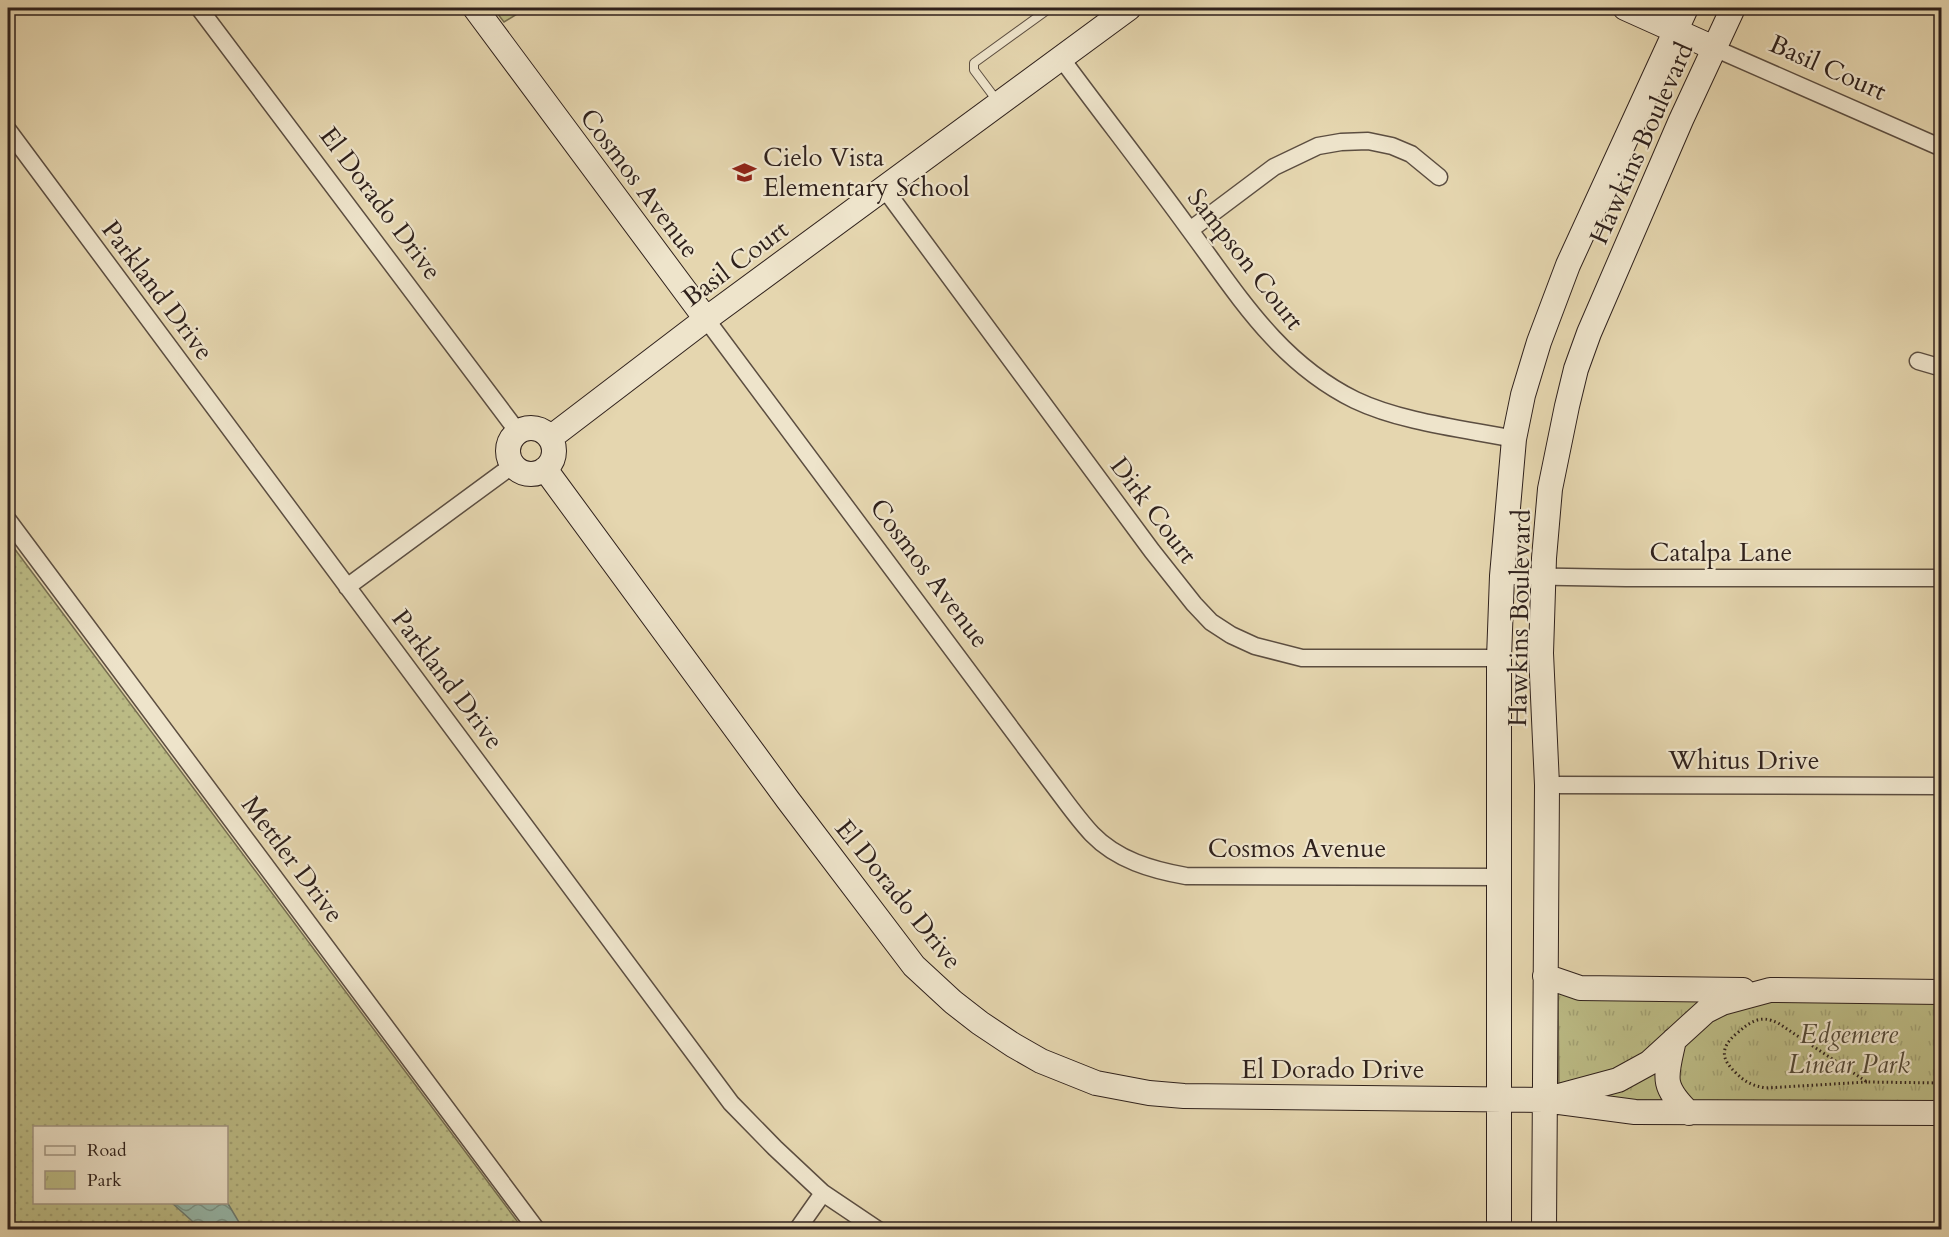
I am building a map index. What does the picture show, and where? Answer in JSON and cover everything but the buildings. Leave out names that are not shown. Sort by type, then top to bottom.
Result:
[{"type":"main road","name":"Cosmos Avenue","points":[[475,8],[706,319]]},
{"type":"main road","name":"Basil Court","points":[[550,438],[706,319],[1129,8]]},
{"type":"main road","name":"Basil Court","points":[[1625,8],[1714,48]]},
{"type":"main road","name":"Hawkins Boulevard","points":[[1499,1230],[1499,658],[1502,576],[1514,439],[1523,395],[1539,342],[1568,265],[1686,8]]},
{"type":"main road","name":"Hawkins Boulevard","points":[[1544,1230],[1547,785],[1542,681],[1543,576],[1550,489],[1576,369],[1589,333],[1640,213],[1733,8]]},
{"type":"main road","points":[[526,428],[535,428],[550,438],[554,446],[554,454],[545,469],[528,474],[513,465],[508,448],[511,439],[518,432],[526,428]]},
{"type":"main road","name":"El Dorado Drive","points":[[545,469],[788,800],[914,966],[953,1002],[1012,1046],[1041,1061],[1096,1083],[1149,1093],[1184,1096],[1544,1100]]},
{"type":"main road","points":[[1545,976],[1580,988],[1941,992]]},
{"type":"main road","points":[[1544,1100],[1618,1080],[1649,1063],[1706,1011],[1722,1003],[1770,990]]},
{"type":"main road","points":[[1674,1040],[1668,1065],[1667,1086],[1674,1099],[1689,1113]]},
{"type":"main road","points":[[1544,1100],[1635,1112],[1941,1113]]},
{"type":"street","name":"El Dorado Drive","points":[[199,8],[518,432]]},
{"type":"street","name":"Basil Court","points":[[1714,48],[1941,148]]},
{"type":"street","name":"Sampson Court","points":[[1061,58],[1235,292],[1268,334],[1295,360],[1354,400],[1389,414],[1514,439]]},
{"type":"street","name":"Parkland Drive","points":[[8,130],[731,1103],[823,1193],[878,1230]]},
{"type":"street","points":[[1190,230],[1274,167],[1318,146],[1368,141],[1392,146],[1411,154],[1439,177]]},
{"type":"street","name":"Dirk Court","points":[[884,188],[1152,551],[1211,622],[1231,636],[1255,646],[1302,658],[1499,658]]},
{"type":"street","name":"Cosmos Avenue","points":[[706,319],[1051,782],[1092,834],[1104,845],[1133,862],[1154,870],[1185,876],[1500,877]]},
{"type":"street","points":[[1918,361],[1941,368]]},
{"type":"street","points":[[347,587],[513,465]]},
{"type":"street","name":"Mettler Drive","points":[[8,520],[537,1230]]},
{"type":"street","name":"Catalpa Lane","points":[[1502,576],[1941,578]]},
{"type":"street","name":"Whitus Drive","points":[[1547,785],[1941,786]]},
{"type":"street","points":[[797,1230],[823,1193]]},
{"type":"lane","points":[[999,103],[974,70],[975,63],[1050,8]]},
{"type":"path","points":[[1867,1082],[1772,1020],[1753,1020],[1726,1042],[1725,1058],[1728,1066],[1745,1081],[1755,1086],[1766,1088],[1867,1082],[1941,1083]]},
{"type":"green space","points":[[493,8],[527,8],[504,22]]},
{"type":"green space","points":[[8,540],[523,1229],[8,1229]]},
{"type":"green space","name":"Edgemere Linear Park","points":[[1558,993],[1941,995],[1941,1104],[1559,1099]]},
{"type":"water","points":[[173,1204],[228,1204],[243,1229],[196,1229],[192,1221]]},
{"type":"place","name":"Cielo Vista Elementary School","points":[[745,172]]}]
